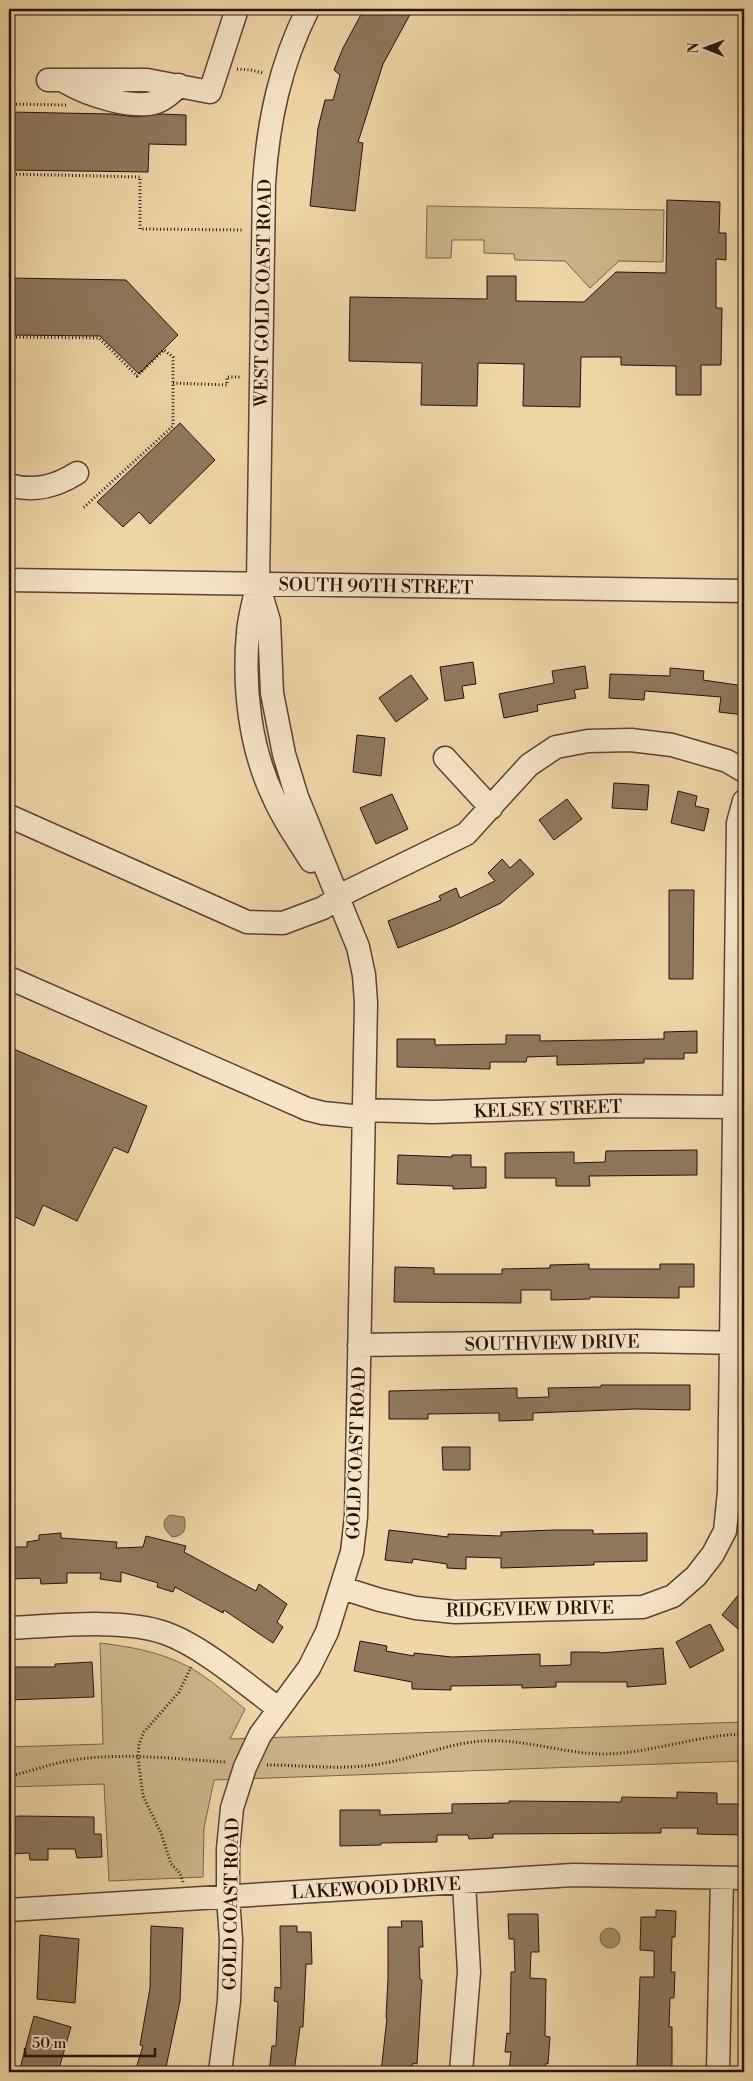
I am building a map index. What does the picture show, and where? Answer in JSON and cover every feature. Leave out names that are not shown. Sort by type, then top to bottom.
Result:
[{"type":"street","points":[[55,80],[147,80],[210,92],[237,9]]},
{"type":"street","name":"WEST GOLD COAST ROAD","points":[[258,584],[264,184],[267,146],[279,83],[293,40],[308,9]]},
{"type":"street","points":[[9,485],[39,488],[53,485],[77,474]]},
{"type":"street","name":"SOUTH 90TH STREET","points":[[9,580],[744,591]]},
{"type":"street","name":"GOLD COAST ROAD","points":[[220,2072],[230,2001],[228,1849],[232,1808],[245,1767],[260,1735],[309,1668],[327,1632],[352,1552],[356,1517],[366,1003],[364,975],[358,947],[297,797],[284,754],[272,693],[269,622],[258,584]]},
{"type":"street","points":[[9,816],[247,922],[283,923],[323,908],[337,899],[466,834],[529,765],[556,748],[588,742],[631,740],[672,745],[727,761],[744,771]]},
{"type":"street","points":[[444,758],[491,808]]},
{"type":"street","name":"RIDGEVIEW DRIVE","points":[[342,1588],[398,1604],[454,1612],[643,1607],[673,1596],[685,1586],[713,1554],[725,1531],[729,1492],[737,1343],[733,1107],[738,823],[744,800]]},
{"type":"street","name":"KELSEY STREET","points":[[9,978],[307,1109],[323,1113],[363,1114],[613,1106],[733,1107]]},
{"type":"street","name":"SOUTHVIEW DRIVE","points":[[359,1346],[636,1341],[737,1343]]},
{"type":"street","points":[[9,1628],[130,1626],[165,1633],[203,1653],[280,1709]]},
{"type":"street","name":"LAKEWOOD DRIVE","points":[[9,1910],[574,1875],[744,1878]]},
{"type":"street","points":[[718,2072],[722,1878]]},
{"type":"street","points":[[461,2072],[469,1972],[464,1883]]},
{"type":"path","points":[[9,104],[74,106]]},
{"type":"path","points":[[9,174],[140,177],[140,229],[244,230]]},
{"type":"path","points":[[9,337],[99,338],[137,376],[164,350],[174,358],[173,426],[82,509]]},
{"type":"path","points":[[173,383],[227,385],[227,377],[242,377]]},
{"type":"path","points":[[183,1884],[180,1873],[171,1864],[161,1833],[143,1796],[138,1758],[139,1744],[144,1732],[179,1692],[192,1664]]},
{"type":"path","points":[[263,1765],[363,1766],[385,1763],[459,1744],[498,1740],[580,1754],[630,1752],[709,1736],[744,1734]]},
{"type":"path","points":[[9,1776],[55,1763],[81,1759],[138,1758],[225,1762]]},
{"type":"shaded area","points":[[427,206],[664,210],[663,262],[619,261],[590,288],[565,261],[515,260],[514,254],[484,253],[484,240],[452,240],[451,258],[426,258]]},
{"type":"shaded area","points":[[170,1515],[184,1517],[185,1528],[180,1535],[172,1537],[165,1529],[165,1520]]},
{"type":"shaded area","points":[[100,1643],[139,1649],[164,1656],[199,1673],[245,1709],[230,1739],[744,1722],[744,1761],[214,1780],[204,1828],[203,1877],[109,1881],[104,1784],[9,1787],[9,1747],[103,1744]]},
{"type":"shaded area","points":[[610,1928],[617,1931],[620,1938],[617,1945],[610,1948],[603,1945],[600,1938],[603,1931]]},
{"type":"building","points":[[364,9],[413,9],[383,64],[358,142],[363,143],[355,211],[310,206],[318,128],[325,100],[333,100],[340,75],[334,70],[343,48]]},
{"type":"building","points":[[9,112],[112,114],[136,117],[161,114],[186,115],[186,145],[149,144],[148,172],[9,170]]},
{"type":"building","points":[[667,200],[720,202],[719,233],[726,233],[726,260],[716,259],[716,308],[722,308],[721,365],[701,365],[701,395],[676,395],[676,366],[621,365],[621,357],[581,357],[580,407],[523,406],[524,364],[478,363],[477,406],[421,405],[422,363],[349,361],[350,297],[487,299],[487,276],[516,276],[516,301],[584,302],[616,272],[666,273]]},
{"type":"building","points":[[9,278],[126,280],[178,335],[139,374],[100,336],[9,335]]},
{"type":"building","points":[[180,423],[215,460],[150,524],[139,512],[123,527],[97,502]]},
{"type":"building","points":[[473,662],[476,684],[462,686],[464,698],[445,701],[440,667]]},
{"type":"building","points":[[585,666],[588,688],[574,690],[576,698],[537,705],[538,711],[504,718],[499,694],[554,683],[552,671]]},
{"type":"building","points":[[670,668],[704,671],[703,680],[744,686],[744,715],[719,712],[721,697],[645,691],[644,700],[609,698],[610,674],[670,676]]},
{"type":"building","points":[[411,675],[428,699],[396,722],[379,698]]},
{"type":"building","points":[[357,735],[385,738],[381,776],[353,772]]},
{"type":"building","points":[[614,783],[649,785],[647,810],[612,808]]},
{"type":"building","points":[[678,791],[697,796],[695,806],[709,809],[704,831],[671,823]]},
{"type":"building","points":[[392,794],[408,829],[376,844],[360,808]]},
{"type":"building","points":[[567,799],[582,819],[554,840],[539,820]]},
{"type":"building","points":[[502,859],[510,868],[520,859],[534,874],[501,903],[453,926],[398,948],[388,921],[441,900],[439,896],[456,888],[460,898],[495,881],[488,873]]},
{"type":"building","points":[[669,890],[694,890],[693,979],[669,979]]},
{"type":"building","points":[[697,1031],[697,1053],[684,1053],[684,1059],[644,1059],[644,1063],[557,1065],[557,1056],[527,1057],[526,1062],[490,1062],[490,1069],[397,1067],[397,1039],[435,1039],[435,1045],[506,1044],[506,1035],[540,1035],[540,1041],[664,1039],[664,1032]]},
{"type":"building","points":[[9,1047],[147,1106],[128,1153],[114,1147],[77,1221],[43,1205],[34,1226],[9,1214]]},
{"type":"building","points":[[697,1150],[697,1175],[589,1176],[590,1186],[556,1186],[556,1178],[505,1178],[505,1153],[574,1152],[574,1163],[605,1162],[606,1151]]},
{"type":"building","points":[[398,1155],[452,1157],[452,1155],[471,1155],[471,1167],[486,1167],[486,1188],[453,1189],[453,1186],[397,1184]]},
{"type":"building","points":[[589,1264],[589,1269],[660,1269],[660,1264],[694,1264],[694,1287],[679,1287],[679,1298],[590,1297],[590,1299],[551,1300],[551,1290],[521,1290],[521,1303],[394,1302],[395,1267],[434,1268],[434,1274],[502,1274],[502,1269],[550,1268],[550,1265]]},
{"type":"building","points":[[601,1385],[690,1385],[690,1410],[636,1409],[533,1413],[533,1420],[499,1421],[499,1413],[428,1414],[428,1419],[389,1419],[389,1391],[517,1388],[517,1398],[549,1397],[548,1388],[601,1387]]},
{"type":"building","points":[[442,1447],[470,1447],[470,1470],[443,1470]]},
{"type":"building","points":[[389,1530],[448,1537],[448,1534],[501,1536],[501,1532],[555,1530],[593,1530],[593,1534],[647,1533],[647,1561],[594,1562],[594,1565],[501,1568],[501,1558],[466,1557],[466,1569],[447,1568],[447,1564],[413,1559],[412,1563],[385,1560]]},
{"type":"building","points":[[61,1533],[61,1538],[117,1542],[116,1548],[143,1547],[146,1536],[186,1546],[184,1552],[256,1591],[259,1584],[287,1604],[277,1622],[283,1627],[273,1643],[224,1610],[223,1613],[175,1587],[173,1592],[157,1587],[158,1583],[121,1572],[121,1582],[100,1579],[101,1573],[67,1573],[67,1583],[41,1584],[40,1578],[9,1579],[9,1547],[27,1547],[27,1542],[39,1540],[39,1535]]},
{"type":"building","points":[[744,1588],[744,1634],[722,1615]]},
{"type":"building","points":[[710,1624],[724,1650],[690,1668],[676,1642]]},
{"type":"building","points":[[360,1641],[387,1646],[386,1651],[414,1656],[414,1653],[452,1657],[540,1654],[540,1666],[571,1665],[571,1652],[600,1653],[663,1648],[666,1684],[627,1687],[627,1682],[556,1682],[556,1687],[522,1688],[522,1685],[451,1686],[451,1690],[412,1689],[412,1682],[354,1671]]},
{"type":"building","points":[[92,1662],[94,1697],[9,1700],[9,1667],[55,1667],[55,1664]]},
{"type":"building","points":[[677,1792],[717,1793],[717,1804],[744,1804],[744,1835],[697,1834],[698,1828],[661,1828],[661,1833],[493,1834],[493,1838],[469,1839],[468,1835],[437,1835],[437,1842],[340,1846],[340,1810],[380,1810],[380,1815],[452,1813],[452,1804],[509,1803],[509,1801],[621,1802],[622,1797],[677,1798]]},
{"type":"building","points":[[9,1817],[94,1817],[94,1834],[101,1834],[102,1857],[77,1858],[75,1849],[48,1849],[48,1860],[30,1860],[29,1853],[9,1854]]},
{"type":"building","points":[[656,1910],[676,1911],[675,1937],[672,1937],[671,1972],[675,1972],[674,1998],[670,1998],[669,2027],[672,2027],[672,2067],[637,2067],[640,1977],[654,1977],[654,1951],[640,1950],[641,1917],[656,1917]]},
{"type":"building","points":[[508,1914],[538,1914],[539,1952],[531,1952],[530,1978],[546,1979],[545,2036],[550,2037],[548,2064],[546,2063],[545,2072],[509,2072],[511,2052],[505,2052],[507,2033],[510,2034],[511,1972],[515,1972],[514,1939],[509,1939]]},
{"type":"building","points":[[401,1921],[422,1921],[423,1947],[419,1947],[420,1979],[422,1980],[417,2064],[413,2063],[412,2072],[381,2072],[387,2018],[388,1927],[402,1927]]},
{"type":"building","points":[[151,1926],[183,1928],[180,2001],[165,2072],[135,2072],[143,2046],[140,2045],[150,1988]]},
{"type":"building","points":[[280,1926],[297,1926],[297,1932],[311,1932],[312,1964],[306,1964],[303,2027],[300,2027],[294,2072],[269,2072],[272,2046],[276,2046],[278,2002],[274,2001],[275,1987],[281,1988]]},
{"type":"building","points":[[40,1935],[79,1939],[75,2003],[37,1999]]},
{"type":"building","points":[[34,2016],[71,2027],[58,2072],[19,2072]]}]
